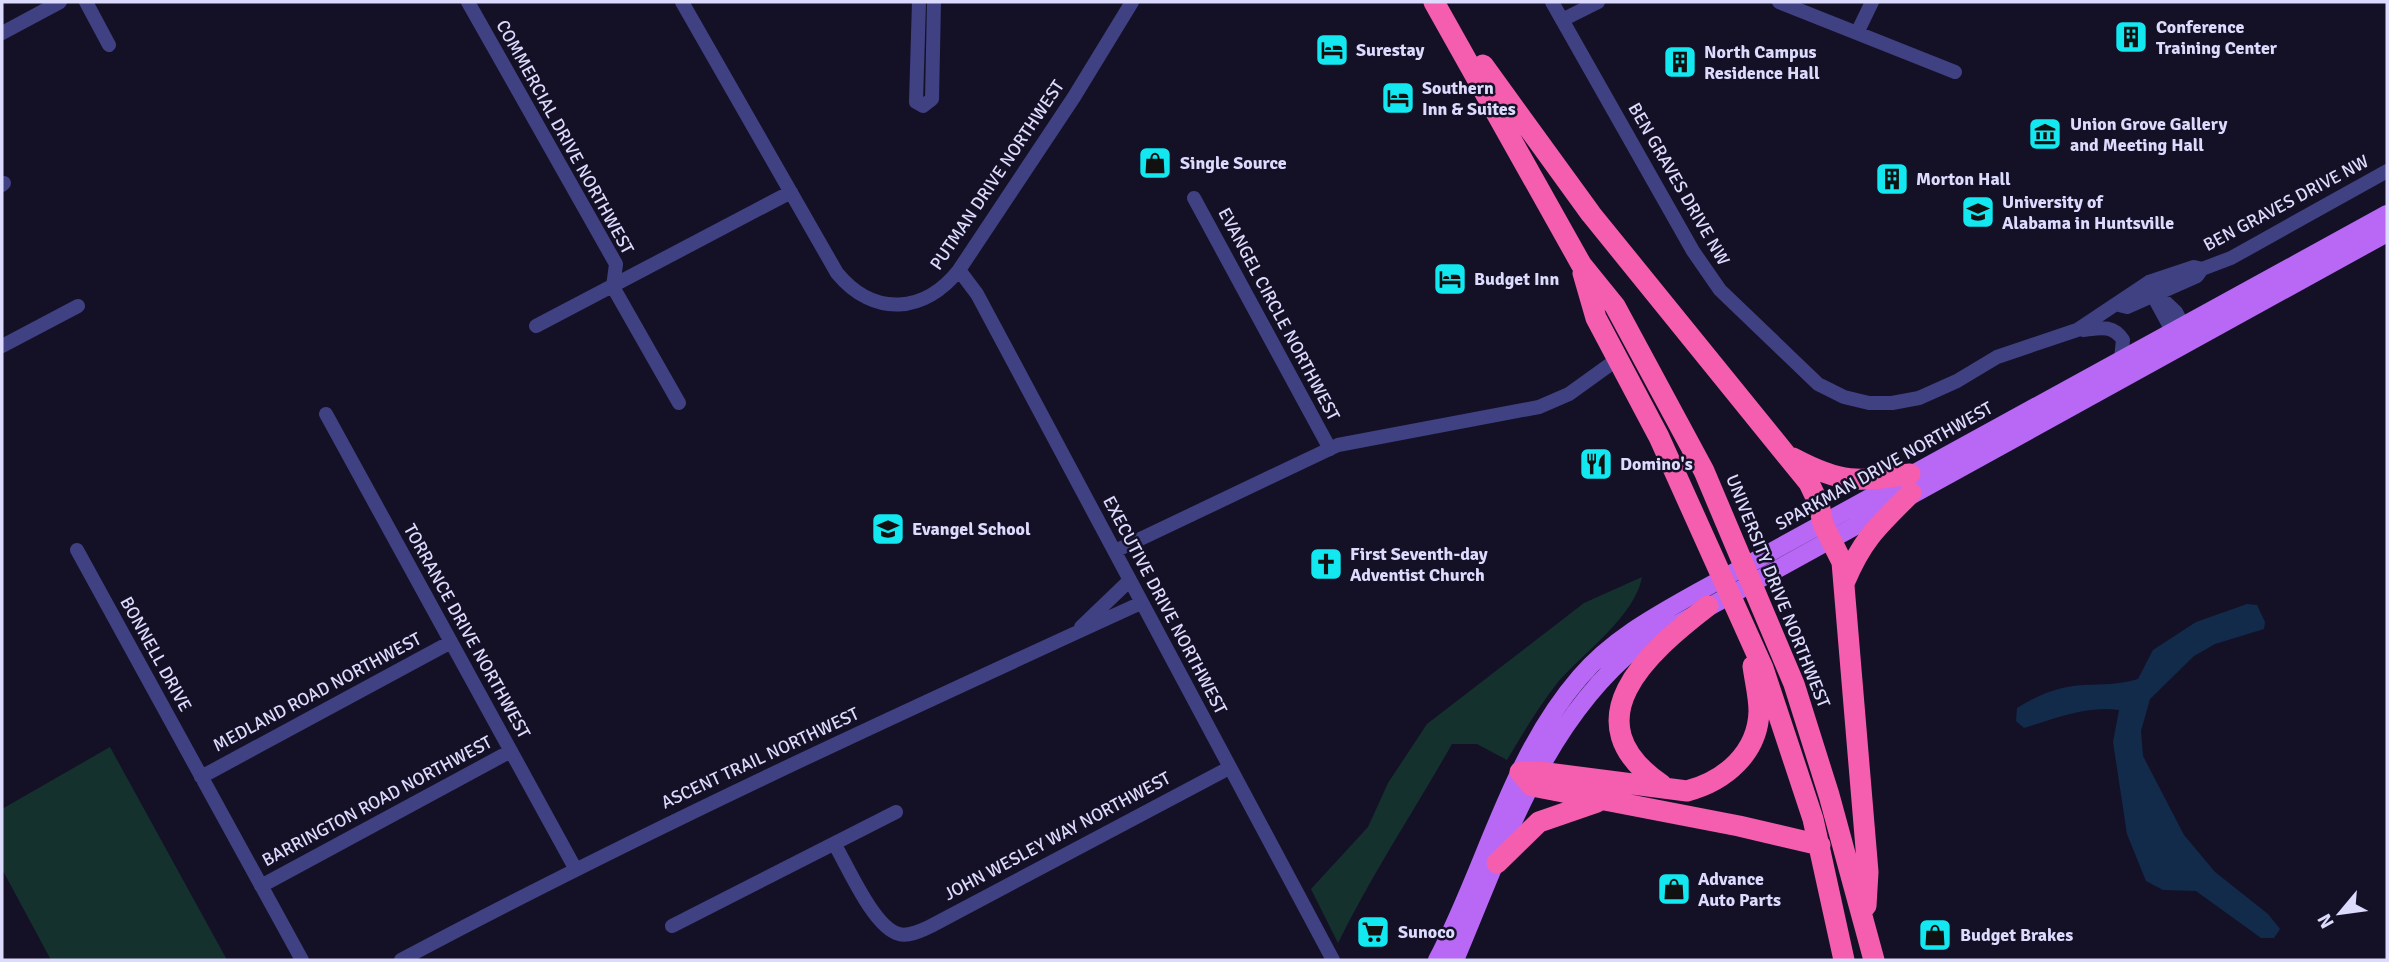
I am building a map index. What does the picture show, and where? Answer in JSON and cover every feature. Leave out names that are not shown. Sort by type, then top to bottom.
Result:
[{"type":"highway","name":"UNIVERSITY DRIVE NORTHWEST","points":[[1436,2],[1581,264],[1615,306],[1698,458],[1794,684],[1866,922],[1874,960]]},
{"type":"highway","points":[[1436,2],[1591,214],[1809,483],[1819,504],[1827,531],[1842,562],[1868,872],[1866,922]]},
{"type":"highway","name":"UNIVERSITY DRIVE NORTHWEST","points":[[1581,264],[1596,318],[1637,391],[1749,640],[1787,734],[1820,845],[1844,960]]},
{"type":"highway","points":[[1619,358],[1637,364],[1679,440],[1698,458]]},
{"type":"highway","points":[[1785,453],[1828,476],[1911,484]]},
{"type":"highway","points":[[1844,583],[1859,548],[1911,484]]},
{"type":"highway","points":[[1664,787],[1640,770],[1624,750],[1619,725],[1621,702],[1629,683],[1644,661],[1665,639],[1708,606]]},
{"type":"highway","points":[[1531,777],[1687,790],[1710,785],[1747,753],[1759,710],[1749,640]]},
{"type":"highway","points":[[1531,777],[1599,801],[1739,826],[1820,845]]},
{"type":"highway","points":[[1497,863],[1539,822],[1599,801]]},
{"type":"main road","name":"SPARKMAN DRIVE NORTHWEST","points":[[1455,960],[1531,777],[1550,718],[1580,676],[1614,644],[1651,618],[1827,531],[2387,214]]},
{"type":"main road","name":"SPARKMAN DRIVE NORTHWEST","points":[[1911,484],[2121,359],[2387,233]]},
{"type":"main road","name":"SPARKMAN DRIVE NORTHWEST","points":[[1437,960],[1531,777],[1566,723],[1613,666],[1639,646],[1827,531]]},
{"type":"street","points":[[2,33],[60,2]]},
{"type":"street","points":[[86,2],[109,45]]},
{"type":"street","name":"COMMERCIAL DRIVE NORTHWEST","points":[[468,2],[616,264],[613,287],[679,403]]},
{"type":"street","name":"PUTMAN DRIVE NORTHWEST","points":[[682,2],[837,273],[855,292],[867,298],[893,304],[924,300],[937,292],[959,270],[1074,96],[1132,2]]},
{"type":"street","points":[[919,2],[916,102],[923,106],[932,99],[934,2]]},
{"type":"street","name":"BEN GRAVES DRIVE NW","points":[[1552,2],[1693,251],[1720,289],[1818,384],[1844,397],[1869,403],[1892,403],[1919,398],[1957,381],[1997,357],[2077,330],[2119,305],[2123,297],[2167,275],[2194,267],[2196,274]]},
{"type":"street","points":[[1562,20],[1598,2]]},
{"type":"street","points":[[1779,2],[1955,72]]},
{"type":"street","points":[[1857,33],[1872,2]]},
{"type":"street","name":"BEN GRAVES DRIVE NW","points":[[2119,305],[2127,307],[2231,258],[2387,171]]},
{"type":"street","points":[[536,326],[791,192]]},
{"type":"street","name":"EVANGEL CIRCLE NORTHWEST","points":[[1194,198],[1330,449]]},
{"type":"street","name":"EXECUTIVE DRIVE NORTHWEST","points":[[959,270],[968,279],[1333,960]]},
{"type":"street","points":[[2180,331],[2177,297],[2196,274]]},
{"type":"street","points":[[2167,275],[2156,294],[2157,303],[2180,331]]},
{"type":"street","points":[[2138,288],[2156,294]]},
{"type":"street","points":[[2,346],[78,306]]},
{"type":"street","points":[[2077,330],[2102,327],[2116,331],[2123,341],[2121,359]]},
{"type":"street","points":[[1115,551],[1330,449],[1364,438],[1539,407],[1569,394],[1619,358]]},
{"type":"street","points":[[1596,377],[1612,376],[1637,391]]},
{"type":"street","name":"TORRANCE DRIVE NORTHWEST","points":[[326,414],[575,868]]},
{"type":"street","name":"BONNELL DRIVE","points":[[77,550],[302,960]]},
{"type":"street","points":[[1076,633],[1130,580]]},
{"type":"street","name":"ASCENT TRAIL NORTHWEST","points":[[401,960],[575,868],[844,739],[1141,603]]},
{"type":"street","name":"MEDLAND ROAD NORTHWEST","points":[[201,777],[452,642]]},
{"type":"street","name":"BARRINGTON ROAD NORTHWEST","points":[[261,886],[511,751]]},
{"type":"street","name":"JOHN WESLEY WAY NORTHWEST","points":[[835,845],[864,897],[888,930],[902,936],[932,926],[1229,768]]},
{"type":"street","points":[[261,886],[395,803]]},
{"type":"street","points":[[672,926],[896,812]]},
{"type":"green space","points":[[1642,577],[1630,606],[1558,682],[1507,760],[1477,744],[1452,744],[1379,867],[1338,943],[1311,889],[1368,827],[1388,783],[1427,724],[1584,603]]},
{"type":"green space","points":[[110,747],[227,960],[51,960],[2,869],[2,809]]},
{"type":"water","points":[[2247,604],[2257,605],[2265,622],[2264,629],[2215,644],[2194,656],[2150,699],[2141,731],[2143,756],[2184,835],[2215,872],[2268,914],[2280,929],[2274,938],[2261,938],[2196,891],[2163,890],[2146,881],[2127,834],[2113,742],[2119,710],[2083,711],[2024,728],[2016,721],[2017,708],[2049,692],[2066,687],[2138,679],[2153,650],[2196,622]]},
{"type":"place","name":"Conference Training Center","points":[[2131,37]]},
{"type":"place","name":"Surestay","points":[[1332,50]]},
{"type":"place","name":"North Campus Residence Hall","points":[[1680,62]]},
{"type":"place","name":"Southern Inn & Suites","points":[[1398,98]]},
{"type":"place","name":"Union Grove Gallery and Meeting Hall","points":[[2045,134]]},
{"type":"place","name":"Single Source","points":[[1155,163]]},
{"type":"place","name":"Morton Hall","points":[[1892,179]]},
{"type":"place","name":"University of Alabama in Huntsville","points":[[1978,212]]},
{"type":"place","name":"Budget Inn","points":[[1450,279]]},
{"type":"place","name":"Domino's","points":[[1596,464]]},
{"type":"place","name":"Evangel School","points":[[888,529]]},
{"type":"place","name":"First Seventh-day Adventist Church","points":[[1326,564]]},
{"type":"place","name":"Advance Auto Parts","points":[[1674,889]]},
{"type":"place","name":"Sunoco","points":[[1373,932]]},
{"type":"place","name":"Budget Brakes","points":[[1935,935]]}]
